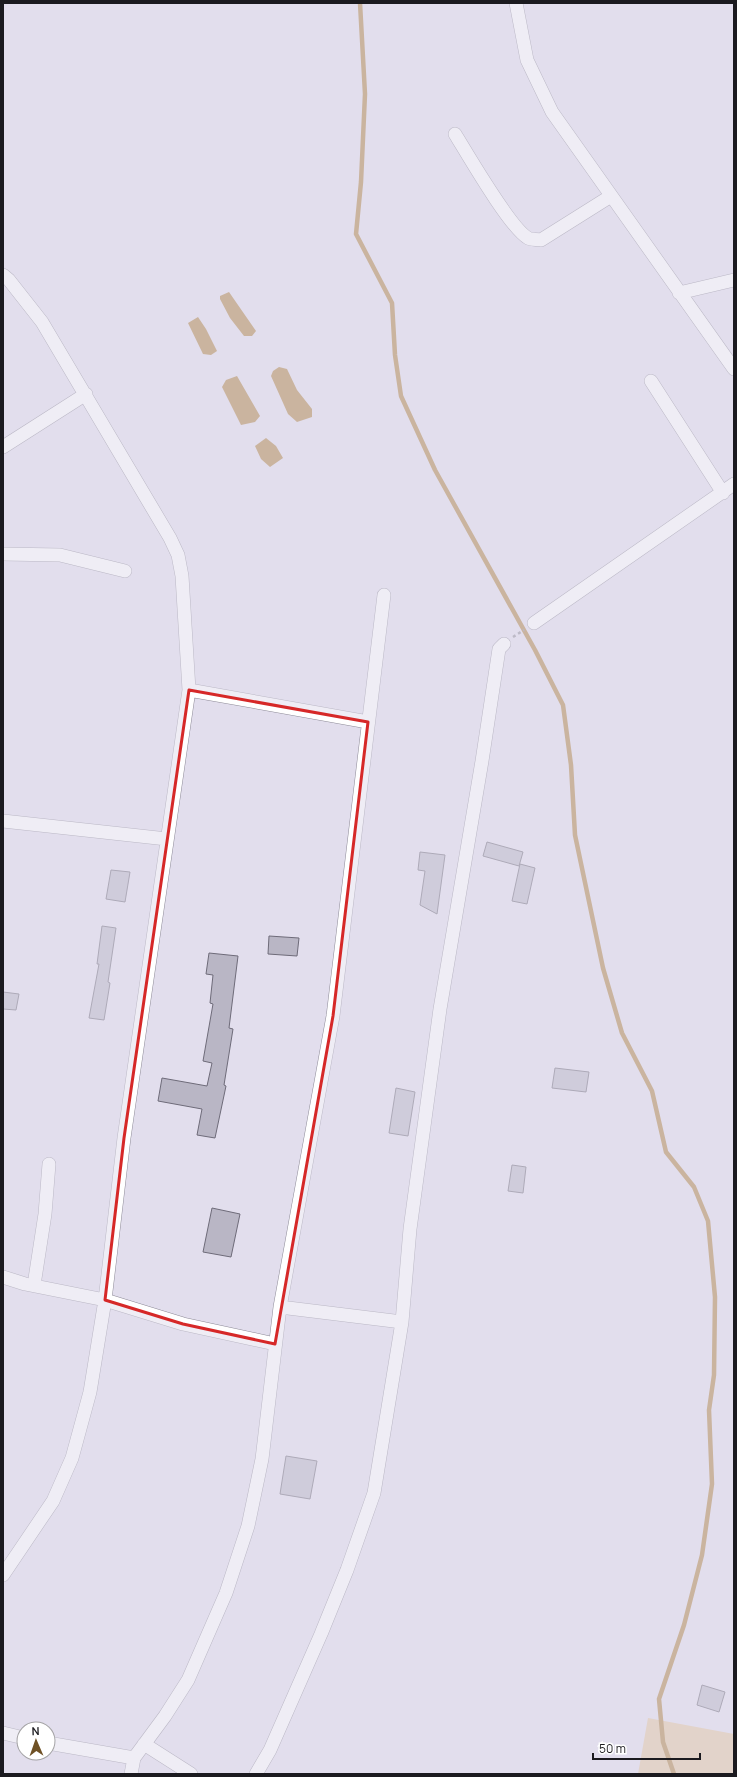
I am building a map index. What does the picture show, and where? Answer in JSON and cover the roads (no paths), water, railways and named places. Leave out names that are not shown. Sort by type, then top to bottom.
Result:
[{"type":"street","points":[[516,3],[527,60],[552,112],[734,369]]},
{"type":"street","points":[[455,134],[504,209],[517,227],[529,238],[541,240],[611,196]]},
{"type":"street","points":[[3,275],[9,280],[42,322],[86,394],[170,538],[178,555],[182,576],[189,690],[124,1138],[105,1300],[90,1392],[72,1458],[53,1501],[3,1576]]},
{"type":"street","points":[[679,292],[734,280]]},
{"type":"street","points":[[651,381],[723,493]]},
{"type":"street","points":[[3,447],[86,394]]},
{"type":"street","points":[[534,623],[734,484]]},
{"type":"street","points":[[3,554],[60,555],[125,571]]},
{"type":"street","points":[[131,1774],[134,1758],[165,1716],[188,1680],[228,1585],[248,1526],[262,1459],[280,1307],[334,1016],[384,595]]},
{"type":"street","points":[[256,1774],[270,1750],[321,1634],[347,1570],[374,1493],[402,1322],[410,1229],[440,1009],[482,761],[499,649],[504,644]]},
{"type":"street","points":[[189,690],[368,722]]},
{"type":"street","points":[[3,822],[167,839]]},
{"type":"street","points":[[34,1285],[46,1214],[49,1164]]},
{"type":"street","points":[[3,1277],[105,1300],[183,1324],[275,1344]]},
{"type":"street","points":[[280,1307],[402,1322]]},
{"type":"street","points":[[3,1733],[16,1736]]},
{"type":"street","points":[[56,1744],[134,1758]]},
{"type":"street","points":[[144,1744],[191,1774]]},
{"type":"waterway","points":[[360,3],[365,94],[361,182],[356,234],[392,303],[395,355],[401,396],[435,470],[535,650],[563,705],[571,765],[575,835],[603,968],[622,1033],[652,1091],[666,1152],[694,1187],[708,1221],[715,1297],[714,1375],[709,1410],[712,1484],[702,1555],[684,1625],[659,1699],[663,1742],[674,1774]]}]
